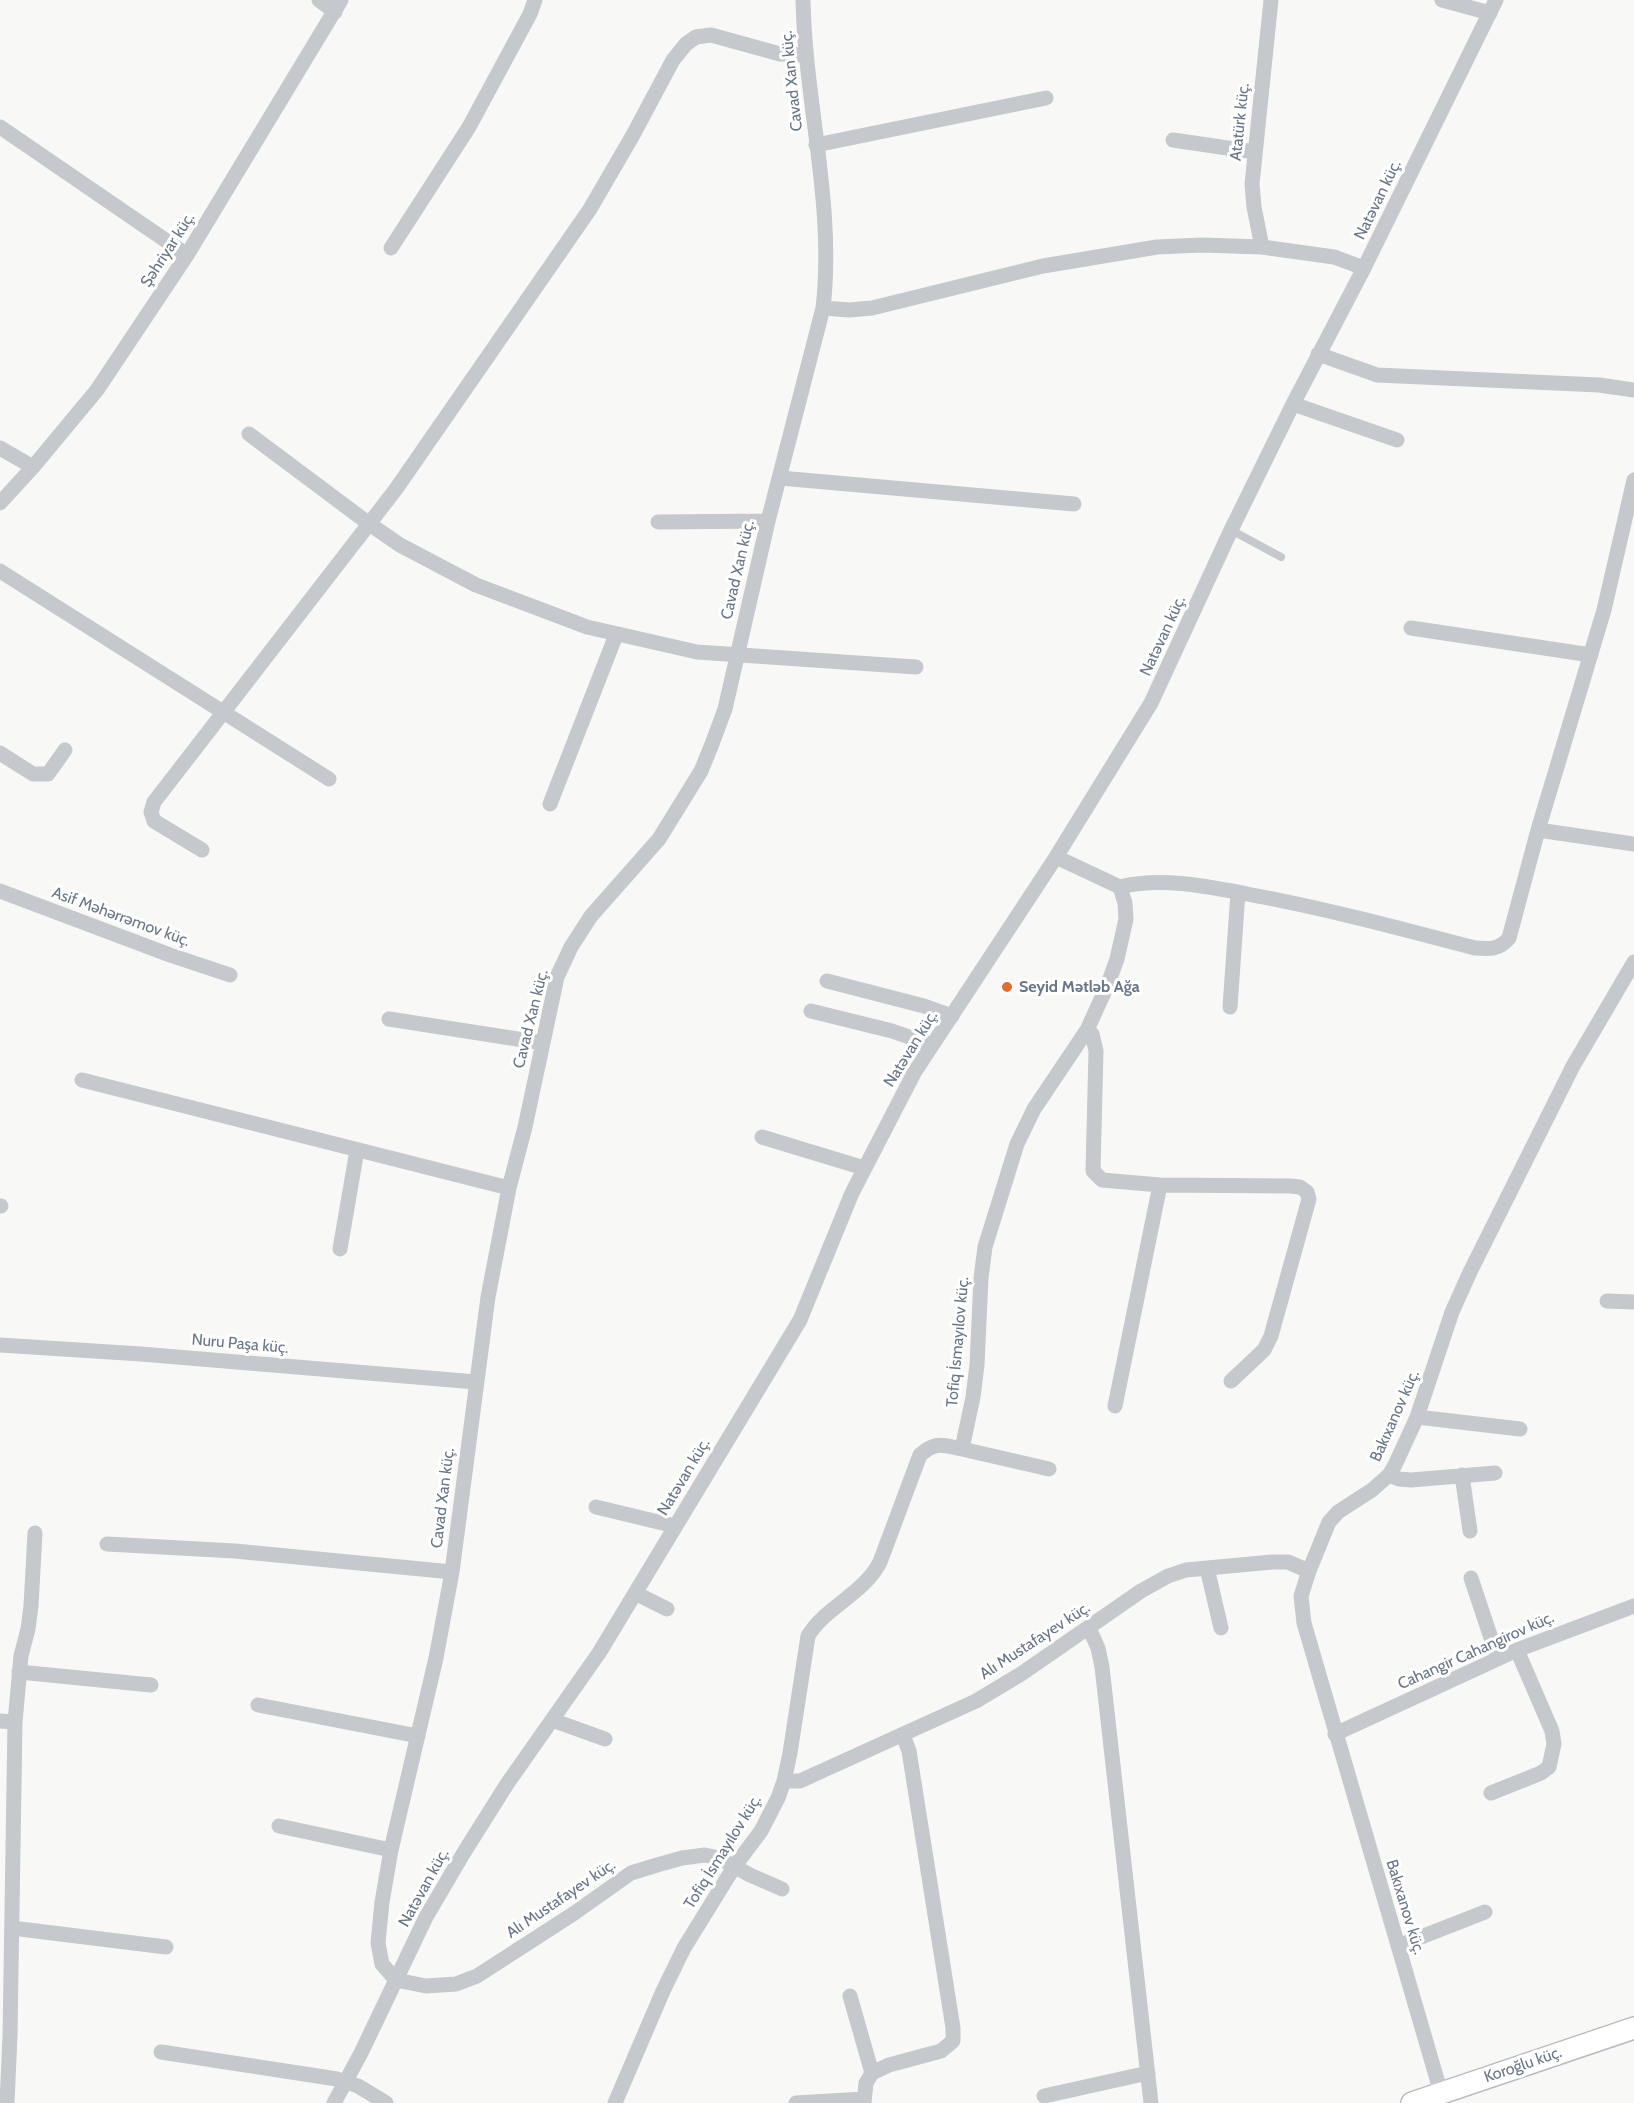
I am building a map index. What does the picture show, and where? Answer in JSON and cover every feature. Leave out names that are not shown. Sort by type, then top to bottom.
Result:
[{"type":"street","points":[[318,0],[338,6]]},
{"type":"street","points":[[391,248],[469,127],[530,14],[535,0]]},
{"type":"street","name":"Cavad Xan küç.","points":[[396,1980],[382,1964],[378,1943],[382,1902],[391,1850],[436,1658],[452,1572],[488,1297],[509,1188],[525,1127],[557,977],[591,916],[659,839],[701,771],[725,709],[768,521],[823,308],[826,247],[805,55],[803,0]]},
{"type":"street","name":"Atatürk küç.","points":[[1262,247],[1252,184],[1271,0]]},
{"type":"street","points":[[1443,0],[1493,6]]},
{"type":"street","name":"Şəhriyar küç.","points":[[0,503],[97,390],[187,255],[338,6]]},
{"type":"street","name":"Natəvan küç.","points":[[334,2103],[347,2081],[426,1917],[463,1854],[507,1784],[599,1653],[800,1320],[836,1229],[864,1168],[914,1073],[1056,858],[1156,693],[1231,530],[1493,6]]},
{"type":"street","points":[[202,850],[154,821],[151,812],[154,802],[396,489],[590,209],[673,60],[686,44],[696,37],[711,35],[780,54],[805,55]]},
{"type":"street","points":[[816,145],[1046,98]]},
{"type":"street","points":[[0,127],[187,255]]},
{"type":"street","points":[[1173,140],[1255,152]]},
{"type":"street","points":[[823,308],[849,310],[872,308],[1043,266],[1157,247],[1262,247],[1334,257],[1364,268]]},
{"type":"street","points":[[1318,354],[1377,375],[1599,385],[1634,390]]},
{"type":"street","points":[[1293,404],[1397,440]]},
{"type":"street","points":[[249,434],[400,545],[476,585],[587,627],[697,652],[916,667]]},
{"type":"street","points":[[0,448],[33,467]]},
{"type":"street","points":[[780,478],[1074,504]]},
{"type":"street","points":[[1056,858],[1120,887],[1153,882],[1206,886],[1308,904],[1475,948],[1493,950],[1502,946],[1509,938],[1538,830],[1591,656],[1634,480]]},
{"type":"street","points":[[658,522],[768,521]]},
{"type":"street","points":[[0,571],[329,779]]},
{"type":"street","points":[[1411,628],[1591,656]]},
{"type":"street","points":[[550,804],[616,635]]},
{"type":"street","points":[[0,753],[33,774],[48,774],[65,750]]},
{"type":"street","points":[[1538,830],[1634,844]]},
{"type":"street","name":"Tofiq İsmayılov küç.","points":[[615,2103],[684,1948],[734,1867],[771,1814],[784,1781],[808,1636],[814,1625],[873,1576],[920,1455],[930,1446],[940,1444],[962,1449],[975,1387],[985,1246],[1017,1144],[1034,1109],[1087,1030],[1108,984],[1126,919],[1125,903],[1120,887]]},
{"type":"street","name":"Asif Məhərrəmov küç.","points":[[0,891],[230,975]]},
{"type":"street","points":[[1230,1007],[1238,892]]},
{"type":"street","name":"Bakıxanov küç.","points":[[1442,2093],[1335,1734],[1302,1616],[1301,1596],[1329,1522],[1338,1512],[1372,1490],[1389,1475],[1417,1417],[1452,1312],[1470,1272],[1573,1066],[1634,962]]},
{"type":"street","points":[[827,981],[924,1006],[952,1016]]},
{"type":"street","points":[[811,1011],[892,1031],[932,1046]]},
{"type":"street","points":[[389,1019],[543,1043]]},
{"type":"street","points":[[1087,1030],[1092,1034],[1096,1051],[1093,1171],[1102,1180],[1160,1185],[1290,1186],[1300,1187],[1307,1192],[1308,1199],[1271,1336],[1264,1350],[1231,1381]]},
{"type":"street","points":[[82,1080],[509,1188]]},
{"type":"street","points":[[762,1137],[864,1168]]},
{"type":"street","points":[[340,1249],[357,1150]]},
{"type":"street","points":[[1115,1406],[1160,1185]]},
{"type":"street","points":[[1606,1301],[1634,1302]]},
{"type":"street","name":"Nuru Paşa küç.","points":[[0,1345],[141,1354],[476,1382]]},
{"type":"street","points":[[1417,1417],[1520,1429]]},
{"type":"street","points":[[962,1449],[1049,1469]]},
{"type":"street","points":[[1389,1475],[1411,1480],[1495,1473]]},
{"type":"street","points":[[1462,1475],[1470,1531]]},
{"type":"street","points":[[596,1507],[675,1526]]},
{"type":"street","points":[[7,2103],[5,2036],[12,1928],[6,1904],[8,1721],[31,1606],[34,1533]]},
{"type":"street","points":[[107,1544],[235,1551],[452,1572]]},
{"type":"street","name":"Alı Mustafayev küç.","points":[[784,1781],[800,1781],[976,1701],[1089,1629],[1141,1591],[1168,1576],[1186,1570],[1288,1562],[1309,1571]]},
{"type":"street","points":[[1207,1568],[1221,1628]]},
{"type":"street","points":[[1471,1578],[1498,1659]]},
{"type":"street","points":[[635,1593],[667,1609]]},
{"type":"street","name":"Cahangir Cahangirov küç.","points":[[1335,1734],[1517,1650],[1634,1606]]},
{"type":"street","points":[[1089,1629],[1098,1648],[1102,1667],[1151,2103]]},
{"type":"street","points":[[1491,1793],[1541,1773],[1549,1767],[1554,1744],[1552,1731],[1517,1650]]},
{"type":"street","points":[[19,1672],[151,1685]]},
{"type":"street","points":[[258,1706],[418,1736]]},
{"type":"street","points":[[552,1720],[605,1739]]},
{"type":"street","points":[[796,2103],[864,2101],[866,2083],[872,2073],[889,2065],[941,2051],[953,2041],[953,2028],[909,1751],[903,1735]]},
{"type":"street","points":[[279,1826],[391,1850]]},
{"type":"street","name":"Alı Mustafayev küç.","points":[[396,1980],[426,1986],[456,1984],[477,1976],[632,1873],[682,1858],[705,1856],[719,1858],[782,1889]]},
{"type":"street","points":[[1398,1947],[1485,1912]]},
{"type":"street","points":[[12,1928],[166,1947]]},
{"type":"street","points":[[850,1996],[872,2073]]},
{"type":"street","name":"Koroğlu küç.","points":[[1412,2103],[1634,2028]]},
{"type":"street","points":[[161,2052],[347,2081],[386,2103]]},
{"type":"street","points":[[1044,2096],[1148,2073]]},
{"type":"lane","points":[[1231,530],[1281,557]]},
{"type":"place","name":"Seyid Mətləb Ağa","points":[[1007,987]]}]
